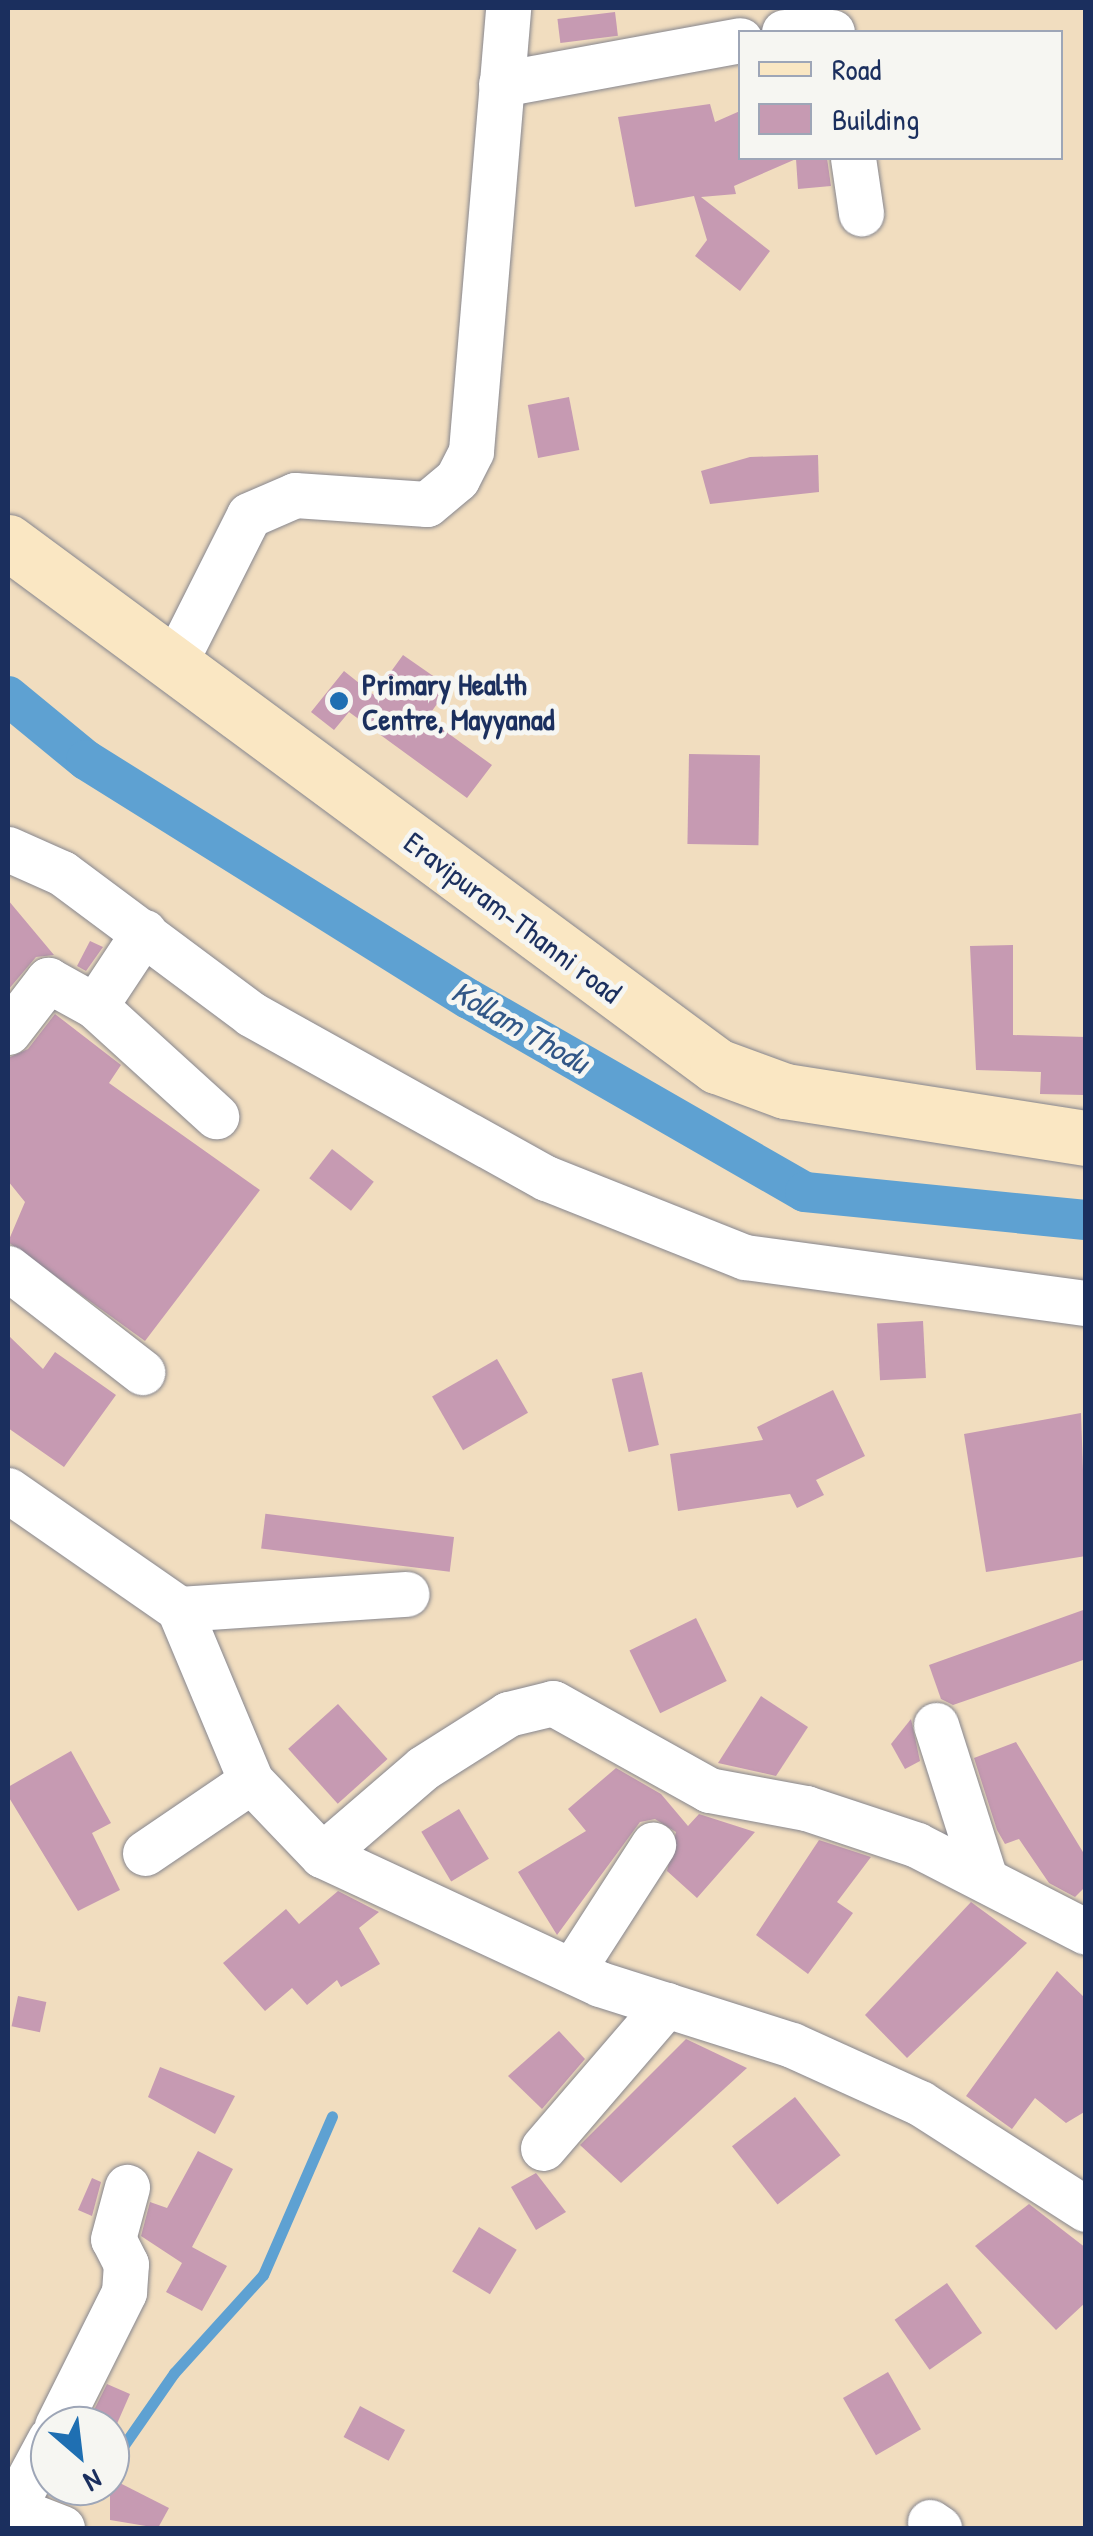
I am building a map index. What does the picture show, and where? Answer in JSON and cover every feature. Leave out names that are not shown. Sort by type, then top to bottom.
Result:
[{"type":"main road","name":"Eravipuram-Thanni road","points":[[8,542],[176,660],[717,1066],[785,1090],[1086,1138]]},
{"type":"street","points":[[176,660],[249,515],[295,495],[428,504],[458,479],[471,451],[508,8]]},
{"type":"street","points":[[502,84],[738,40]]},
{"type":"street","points":[[854,160],[860,213]]},
{"type":"street","points":[[8,850],[62,873],[251,1014],[546,1178],[675,1231],[809,1270],[1086,1303]]},
{"type":"street","points":[[95,1006],[144,932]]},
{"type":"street","points":[[8,1032],[48,980],[95,1006],[216,1116]]},
{"type":"street","points":[[8,1268],[142,1372]]},
{"type":"street","points":[[8,1490],[179,1609],[251,1782],[322,1855],[573,1969],[666,2005],[792,2044],[920,2103],[1086,2209]]},
{"type":"street","points":[[179,1609],[408,1594]]},
{"type":"street","points":[[322,1855],[423,1768],[508,1714],[553,1703],[709,1790],[806,1808],[984,1875],[1086,1932]]},
{"type":"street","points":[[936,1725],[984,1875]]},
{"type":"street","points":[[144,1853],[251,1782]]},
{"type":"street","points":[[573,1969],[653,1846]]},
{"type":"street","points":[[543,2148],[666,2005]]},
{"type":"street","points":[[67,2406],[124,2292],[126,2264],[113,2240],[127,2187]]},
{"type":"street","points":[[30,2474],[10,2508],[62,2528]]},
{"type":"building","points":[[615,12],[618,36],[560,43],[557,19]]},
{"type":"building","points":[[710,104],[715,122],[738,112],[738,160],[794,160],[734,186],[736,194],[701,197],[770,251],[740,291],[695,256],[707,240],[694,196],[635,207],[618,117]]},
{"type":"building","points":[[796,160],[827,160],[831,186],[798,189]]},
{"type":"building","points":[[569,397],[579,450],[538,458],[528,405]]},
{"type":"building","points":[[818,455],[819,492],[710,504],[701,471],[750,457]]},
{"type":"building","points":[[403,655],[449,687],[427,718],[492,765],[467,798],[349,712],[334,730],[311,712],[344,671],[374,695]]},
{"type":"building","points":[[689,754],[760,755],[758,845],[687,844]]},
{"type":"building","points":[[8,900],[54,955],[36,957],[8,990]]},
{"type":"building","points":[[90,941],[103,947],[86,971],[77,966]]},
{"type":"building","points":[[1013,945],[1013,1035],[1086,1037],[1084,1095],[1040,1094],[1041,1072],[976,1070],[970,946]]},
{"type":"building","points":[[55,1014],[121,1065],[109,1083],[260,1190],[145,1341],[8,1242],[25,1202],[8,1181],[8,1058],[28,1049]]},
{"type":"building","points":[[332,1149],[374,1182],[351,1211],[309,1178]]},
{"type":"building","points":[[923,1321],[926,1378],[880,1380],[877,1323]]},
{"type":"building","points":[[8,1335],[43,1369],[55,1352],[116,1395],[64,1467],[8,1428]]},
{"type":"building","points":[[497,1359],[528,1413],[463,1450],[432,1396]]},
{"type":"building","points":[[642,1372],[659,1445],[629,1452],[612,1379]]},
{"type":"building","points":[[833,1390],[865,1456],[816,1480],[824,1495],[797,1508],[790,1494],[678,1511],[670,1454],[763,1440],[757,1427]]},
{"type":"building","points":[[1081,1413],[1086,1556],[986,1572],[964,1434]]},
{"type":"building","points":[[265,1514],[454,1537],[450,1572],[261,1549]]},
{"type":"building","points":[[1086,1609],[1086,1659],[953,1705],[941,1699],[929,1665]]},
{"type":"building","points":[[696,1618],[727,1681],[660,1713],[629,1650]]},
{"type":"building","points":[[761,1696],[808,1727],[776,1776],[718,1763]]},
{"type":"building","points":[[338,1704],[388,1759],[338,1804],[288,1749]]},
{"type":"building","points":[[911,1719],[920,1761],[905,1769],[891,1744]]},
{"type":"building","points":[[1016,1742],[1086,1857],[1086,1886],[1075,1897],[1049,1883],[1019,1839],[1005,1844],[997,1830],[974,1758]]},
{"type":"building","points":[[71,1751],[111,1823],[92,1833],[120,1890],[78,1911],[8,1796],[8,1787]]},
{"type":"building","points":[[616,1768],[661,1794],[688,1826],[699,1814],[755,1832],[697,1898],[667,1871],[676,1832],[655,1819],[640,1822],[557,1935],[518,1872],[586,1831],[568,1809]]},
{"type":"building","points":[[459,1809],[489,1859],[451,1881],[421,1832]]},
{"type":"building","points":[[819,1840],[871,1857],[837,1902],[853,1913],[808,1974],[756,1935]]},
{"type":"building","points":[[338,1891],[379,1912],[359,1928],[380,1964],[341,1987],[337,1980],[307,2005],[292,1988],[265,2011],[223,1963],[286,1909],[299,1924]]},
{"type":"building","points":[[971,1902],[1027,1943],[907,2058],[865,2015]]},
{"type":"building","points":[[1057,1971],[1086,1999],[1086,2111],[1066,2123],[1035,2098],[1012,2129],[966,2096]]},
{"type":"building","points":[[18,1996],[46,2002],[40,2032],[12,2026]]},
{"type":"building","points":[[559,2031],[585,2059],[542,2109],[508,2076]]},
{"type":"building","points":[[686,2039],[747,2068],[621,2183],[580,2145]]},
{"type":"building","points":[[160,2067],[235,2096],[215,2134],[148,2097]]},
{"type":"building","points":[[795,2097],[841,2155],[778,2205],[732,2146]]},
{"type":"building","points":[[198,2151],[233,2169],[192,2247],[227,2266],[202,2311],[166,2292],[182,2263],[141,2236],[150,2202],[167,2208]]},
{"type":"building","points":[[536,2173],[566,2212],[536,2230],[511,2187]]},
{"type":"building","points":[[92,2178],[101,2182],[92,2216],[78,2210]]},
{"type":"building","points":[[1029,2204],[1086,2248],[1086,2302],[1056,2330],[975,2246]]},
{"type":"building","points":[[479,2227],[517,2250],[490,2294],[452,2272]]},
{"type":"building","points":[[947,2283],[982,2333],[930,2370],[895,2320]]},
{"type":"building","points":[[888,2372],[921,2429],[876,2455],[843,2398]]},
{"type":"building","points":[[107,2384],[130,2394],[125,2406],[96,2406]]},
{"type":"building","points":[[360,2406],[405,2430],[389,2461],[344,2437]]},
{"type":"building","points":[[130,2488],[169,2508],[158,2528],[110,2520],[110,2506],[130,2506]]},
{"type":"waterway","name":"Kollam Thodu","points":[[8,696],[86,760],[469,999],[805,1192],[1086,1220]]},
{"type":"waterway","points":[[130,2436],[174,2373],[263,2275],[332,2116]]},
{"type":"place","name":"Primary Health Centre, Mayyanad","points":[[339,701]]}]
